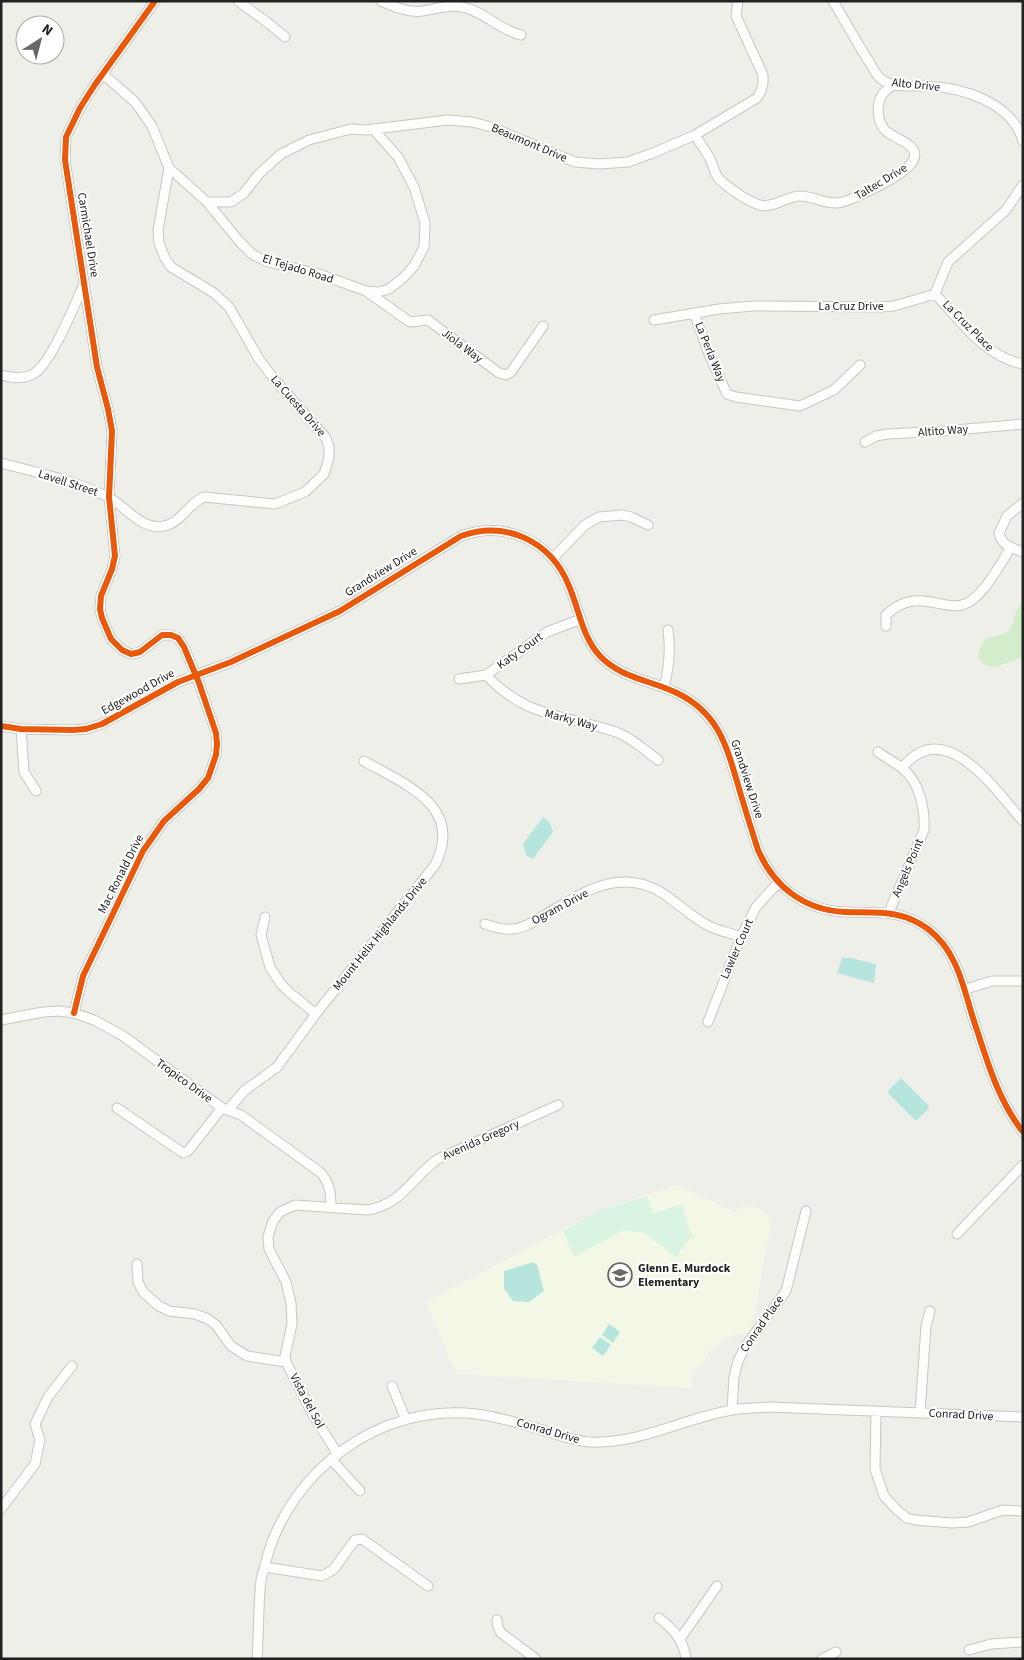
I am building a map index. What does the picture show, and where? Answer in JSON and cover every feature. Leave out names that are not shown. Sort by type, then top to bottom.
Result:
[{"type":"street","name":"Carmichael Drive","points":[[109,497],[112,432],[97,367],[65,160],[66,137],[80,108],[155,1]]},
{"type":"street","points":[[238,1],[285,37]]},
{"type":"street","points":[[382,1],[408,11],[460,6],[475,10],[511,33],[521,35]]},
{"type":"street","name":"Beaumont Drive","points":[[207,202],[230,202],[244,193],[259,174],[281,154],[310,140],[351,128],[373,129],[448,120],[472,122],[491,127],[575,162],[599,164],[628,162],[653,153],[695,135],[757,98],[762,88],[763,79],[736,16],[738,1]]},
{"type":"street","name":"Alto Drive","points":[[833,1],[879,77],[893,85],[942,88],[976,96],[992,104],[1006,115],[1017,127],[1023,141]]},
{"type":"street","name":"El Tejado Road","points":[[103,74],[134,102],[152,126],[168,168],[207,202],[238,241],[252,254],[265,261],[319,274],[366,290],[378,292],[389,290],[414,266],[424,247],[425,224],[414,187],[398,157],[373,129]]},
{"type":"street","name":"Taltec Drive","points":[[695,135],[710,160],[718,180],[741,196],[761,206],[800,196],[838,203],[855,198],[898,174],[908,168],[913,161],[914,152],[908,142],[885,130],[880,120],[879,100],[882,94],[893,85]]},
{"type":"street","name":"La Cuesta Drive","points":[[109,497],[136,519],[152,526],[165,526],[173,522],[197,500],[204,497],[275,504],[305,492],[324,474],[329,458],[329,447],[326,438],[259,359],[229,307],[214,293],[171,267],[165,258],[159,243],[158,230],[168,168]]},
{"type":"street","points":[[935,294],[948,262],[1006,210],[1023,185]]},
{"type":"street","points":[[1,375],[19,377],[36,372],[51,353],[84,283]]},
{"type":"street","name":"Jiola Way","points":[[366,290],[410,322],[428,320],[499,373],[506,375],[511,372],[543,326]]},
{"type":"street","name":"La Cruz Drive","points":[[654,320],[753,306],[881,308],[935,294]]},
{"type":"street","name":"La Cruz Place","points":[[935,294],[986,348],[1002,357],[1023,364]]},
{"type":"street","name":"La Perla Way","points":[[694,313],[709,354],[727,394],[736,397],[800,406],[834,390],[860,365]]},
{"type":"street","name":"Altito Way","points":[[864,442],[876,436],[888,434],[943,432],[1023,424]]},
{"type":"street","name":"Lavell Street","points":[[1,463],[55,478],[109,497],[115,556],[100,602],[102,618],[107,633],[115,644],[131,654],[140,652],[162,635],[175,636],[184,647],[196,675]]},
{"type":"street","points":[[1023,503],[1007,516],[1000,529],[1002,542],[1023,552]]},
{"type":"street","points":[[552,558],[585,525],[599,517],[622,515],[648,525]]},
{"type":"street","name":"Grandview Drive","points":[[196,675],[231,662],[340,612],[454,539],[469,533],[485,530],[510,532],[534,542],[552,558],[569,585],[589,641],[606,661],[630,677],[684,697],[701,710],[721,735],[726,745],[758,850],[764,864],[778,883],[794,897],[818,908],[844,912],[889,912],[903,916],[921,925],[940,940],[951,955],[966,989],[995,1083],[1012,1118],[1023,1132]]},
{"type":"street","points":[[886,626],[886,615],[892,609],[914,600],[926,600],[951,606],[963,605],[972,600],[984,588],[1011,547]]},
{"type":"street","name":"Katy Court","points":[[459,679],[486,675],[547,632],[581,619]]},
{"type":"street","points":[[664,688],[670,667],[668,630]]},
{"type":"street","name":"Edgewood Drive","points":[[1,726],[21,729],[79,730],[94,727],[110,721],[160,691],[196,675]]},
{"type":"street","name":"Mac Ronald Drive","points":[[74,1013],[83,976],[143,851],[164,821],[199,789],[208,778],[216,755],[216,733],[196,675]]},
{"type":"street","name":"Marky Way","points":[[486,675],[504,692],[530,708],[620,734],[636,743],[658,760]]},
{"type":"street","points":[[21,729],[24,772],[36,791]]},
{"type":"street","points":[[902,768],[916,755],[929,750],[955,753],[976,769],[1023,821]]},
{"type":"street","name":"Angels Point","points":[[878,752],[902,768],[913,782],[922,802],[925,818],[924,830],[889,912]]},
{"type":"street","name":"Mount Helix Highlands Drive","points":[[117,1108],[183,1153],[188,1150],[225,1109],[277,1067],[316,1014],[435,865],[442,845],[441,824],[436,811],[420,794],[364,761]]},
{"type":"street","name":"Ogram Drive","points":[[486,924],[500,929],[512,929],[528,925],[582,894],[608,884],[624,882],[640,883],[653,887],[666,894],[709,926],[741,937]]},
{"type":"street","name":"Lawler Court","points":[[708,1022],[741,937],[756,907],[778,883]]},
{"type":"street","points":[[265,916],[261,934],[270,967],[281,984],[316,1014]]},
{"type":"street","points":[[966,989],[992,981],[1023,981]]},
{"type":"street","name":"Tropico Drive","points":[[1,1020],[42,1012],[74,1013],[94,1020],[122,1036],[225,1109],[241,1114],[321,1173],[331,1192],[330,1208]]},
{"type":"street","name":"Avenida Gregory","points":[[286,1362],[285,1356],[292,1324],[291,1303],[286,1282],[270,1249],[268,1237],[270,1226],[280,1212],[295,1205],[376,1209],[394,1201],[429,1165],[438,1159],[558,1106]]},
{"type":"street","points":[[957,1234],[1023,1165]]},
{"type":"street","name":"Conrad Place","points":[[732,1410],[734,1377],[738,1361],[745,1347],[786,1291],[806,1211]]},
{"type":"street","name":"Vista del Sol","points":[[137,1264],[138,1282],[144,1294],[159,1306],[169,1311],[194,1314],[208,1319],[216,1326],[231,1346],[247,1356],[286,1362],[334,1456],[360,1491]]},
{"type":"street","points":[[920,1413],[926,1326],[930,1311]]},
{"type":"street","points":[[1,1509],[35,1464],[40,1440],[35,1424],[48,1397],[72,1366]]},
{"type":"street","points":[[392,1386],[406,1420]]},
{"type":"street","name":"Conrad Drive","points":[[256,1657],[261,1578],[280,1522],[300,1490],[334,1456],[354,1442],[386,1426],[442,1413],[475,1414],[508,1420],[574,1440],[619,1442],[732,1410],[769,1407],[1023,1417]]},
{"type":"street","points":[[876,1411],[876,1478],[884,1496],[907,1518],[952,1523],[968,1522],[1003,1510],[1023,1511]]},
{"type":"street","points":[[265,1568],[322,1576],[333,1570],[355,1540],[362,1539],[428,1586]]},
{"type":"street","points":[[680,1639],[717,1586]]},
{"type":"street","points":[[659,1618],[680,1639],[686,1659]]},
{"type":"street","points":[[497,1620],[501,1633],[536,1659]]},
{"type":"street","points":[[969,1650],[992,1644],[1023,1642]]},
{"type":"street","points":[[822,1659],[836,1652]]},
{"type":"shaded area","points":[[543,817],[549,821],[553,832],[533,859],[527,856],[523,844]]},
{"type":"shaded area","points":[[842,958],[851,958],[876,964],[874,983],[837,973]]},
{"type":"shaded area","points":[[901,1078],[928,1105],[929,1108],[917,1120],[889,1094],[888,1091]]},
{"type":"shaded area","name":"Glenn E. Murdock Elementary","points":[[677,1185],[735,1212],[741,1207],[754,1206],[766,1213],[771,1223],[754,1317],[748,1333],[738,1333],[723,1341],[709,1351],[703,1366],[691,1368],[693,1369],[692,1388],[456,1374],[426,1302],[598,1211]]},
{"type":"shaded area","points":[[647,1196],[653,1214],[682,1204],[689,1229],[694,1237],[689,1239],[676,1257],[644,1233],[624,1230],[574,1257],[563,1231],[598,1211]]},
{"type":"shaded area","points":[[533,1262],[537,1265],[544,1291],[529,1302],[513,1301],[504,1289],[504,1271]]},
{"type":"shaded area","points":[[609,1324],[620,1332],[613,1343],[602,1335]]},
{"type":"shaded area","points":[[600,1337],[611,1345],[603,1356],[592,1348]]},
{"type":"green space","points":[[1023,601],[1023,657],[995,667],[984,665],[978,657],[986,638],[998,636],[1009,629]]},
{"type":"cycle path","points":[[74,1013],[83,976],[143,851],[164,821],[199,789],[208,778],[216,755],[217,744],[216,733],[199,683],[184,647],[178,638],[171,635],[162,635],[140,652],[131,654],[122,650],[111,639],[100,609],[101,596],[115,556],[109,497],[112,431],[97,367],[65,160],[66,137],[80,108],[94,86],[155,1]]},
{"type":"cycle path","points":[[1,726],[21,729],[72,730],[86,729],[102,724],[178,682],[231,662],[340,611],[461,536],[494,531],[510,533],[525,538],[539,546],[561,570],[593,648],[607,663],[626,674],[677,693],[691,701],[711,720],[729,756],[758,850],[773,875],[782,885],[792,894],[816,907],[845,912],[898,915],[918,923],[938,938],[958,970],[999,1092],[1023,1132]]},
{"type":"place","name":"Glenn E. Murdock Elementary","points":[[620,1275]]}]
